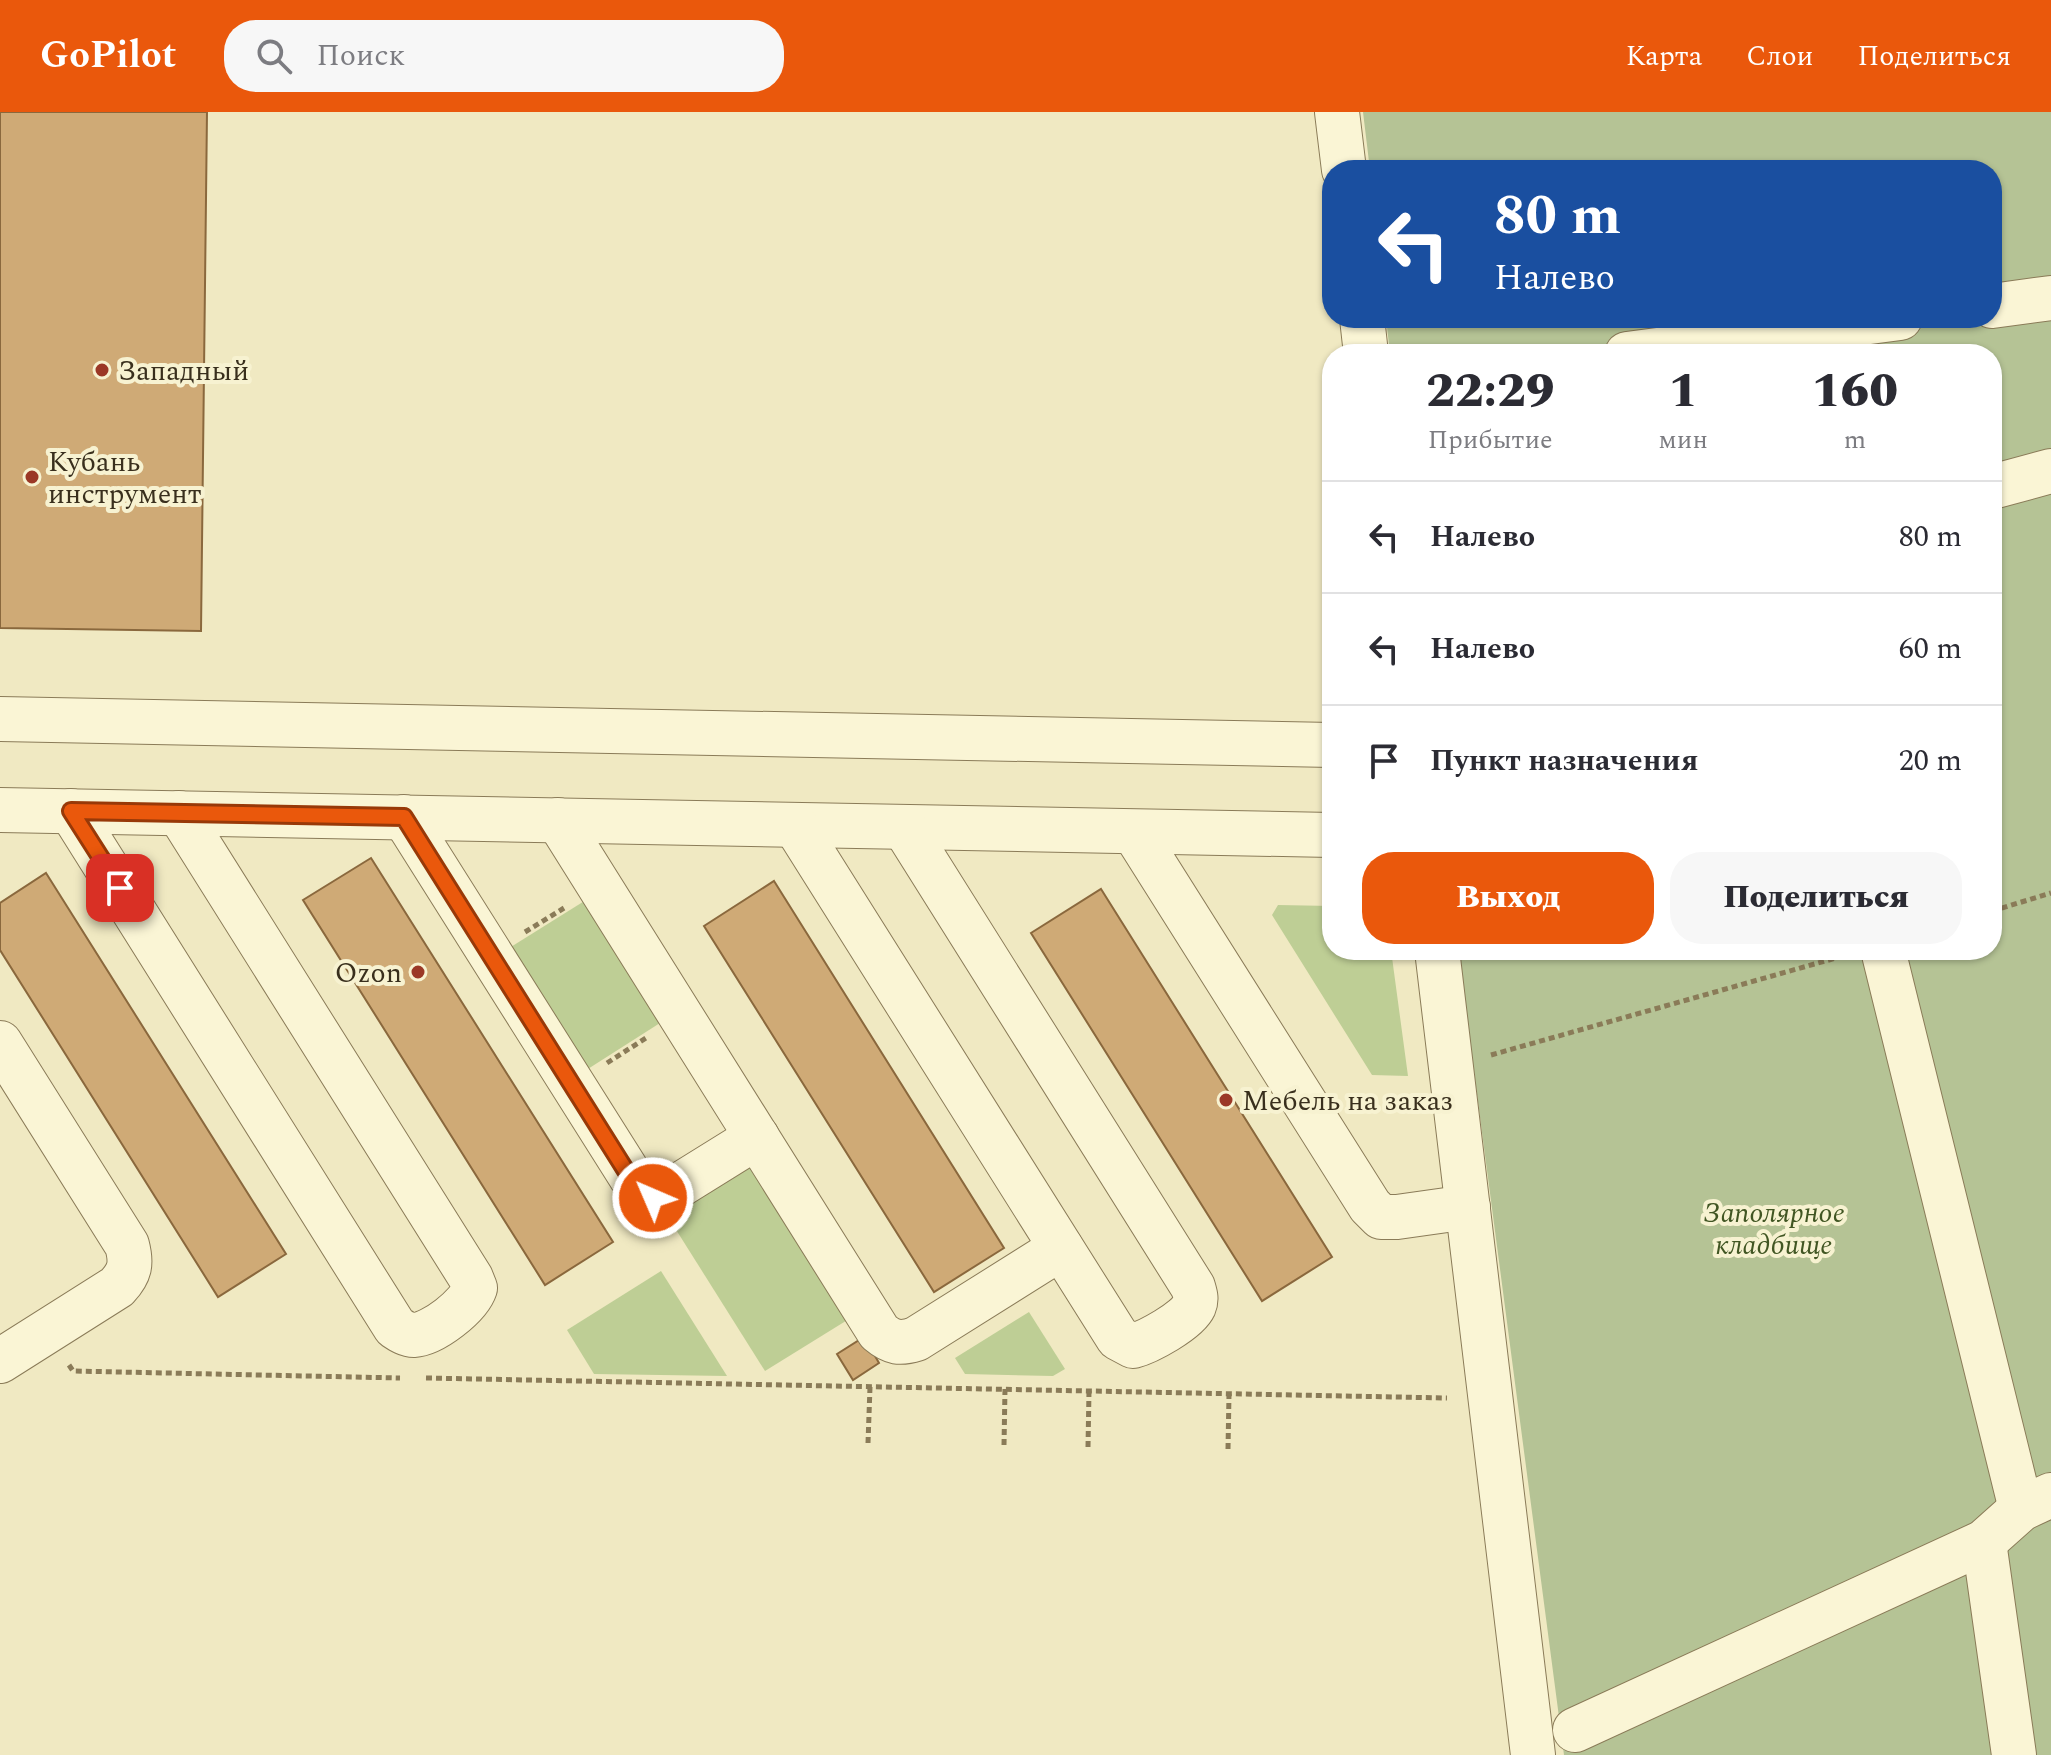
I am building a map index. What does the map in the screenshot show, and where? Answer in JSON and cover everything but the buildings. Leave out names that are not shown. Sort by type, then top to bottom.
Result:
[{"type":"street","points":[[1337,112],[1343,160]]},
{"type":"street","points":[[2002,305],[2051,298]]},
{"type":"street","points":[[1703,344],[1824,328]]},
{"type":"street","points":[[2002,484],[2051,471]]},
{"type":"street","points":[[0,719],[1322,745]]},
{"type":"street","points":[[0,810],[1322,835]]},
{"type":"street","points":[[71,811],[395,1327],[413,1335],[426,1331],[464,1307],[471,1299],[475,1288],[471,1278],[179,813]]},
{"type":"street","points":[[404,817],[643,1196],[662,1196],[757,1137]]},
{"type":"street","points":[[558,820],[879,1332],[888,1339],[902,1343],[916,1339],[1061,1248]]},
{"type":"street","points":[[795,825],[1118,1338],[1124,1344],[1133,1346],[1143,1343],[1186,1317],[1196,1299],[1193,1287],[904,827]]},
{"type":"street","points":[[1134,832],[1370,1206],[1381,1217],[1468,1207]]},
{"type":"street","points":[[1575,1730],[1984,1542],[2036,1502],[1868,960]]},
{"type":"street","points":[[1440,971],[1533,1755]]},
{"type":"street","points":[[0,1043],[127,1245],[131,1261],[127,1276],[117,1287],[0,1361]]},
{"type":"street","points":[[1984,1542],[2014,1755]]},
{"type":"path","points":[[490,954],[599,886]]},
{"type":"path","points":[[2002,908],[2051,893]]},
{"type":"path","points":[[1454,1093],[1470,1061],[1837,960]]},
{"type":"path","points":[[572,1085],[681,1016]]},
{"type":"path","points":[[48,1331],[73,1371],[408,1378]]},
{"type":"path","points":[[424,1378],[1456,1399]]},
{"type":"path","points":[[868,1443],[870,1387]]},
{"type":"path","points":[[1004,1445],[1005,1389]]},
{"type":"path","points":[[1088,1447],[1089,1391]]},
{"type":"path","points":[[1228,1449],[1229,1394]]},
{"type":"green space","name":"Заполярное кладбище","points":[[1363,112],[2051,112],[2051,1755],[1564,1755],[1459,960],[2002,960],[2002,344],[1389,344],[1387,328],[2002,328],[2002,160],[1369,160]]},
{"type":"green space","points":[[594,895],[671,1016],[580,1074],[503,952]]},
{"type":"green space","points":[[1278,905],[1322,906],[1322,960],[1392,960],[1408,1076],[1372,1075],[1272,915]]},
{"type":"green space","points":[[752,1164],[849,1319],[765,1371],[668,1217]]},
{"type":"green space","points":[[661,1271],[727,1376],[594,1374],[567,1330]]},
{"type":"green space","points":[[1029,1312],[1065,1369],[1053,1376],[965,1374],[955,1358]]},
{"type":"place","name":"Западный","points":[[102,370]]},
{"type":"place","name":"Кубань инструмент","points":[[32,477]]},
{"type":"place","name":"Ozon","points":[[418,972]]},
{"type":"place","name":"Мебель на заказ","points":[[1226,1100]]},
{"type":"route","points":[[120,888],[71,811],[404,817],[638,1190],[643,1196],[653,1198]]}]
